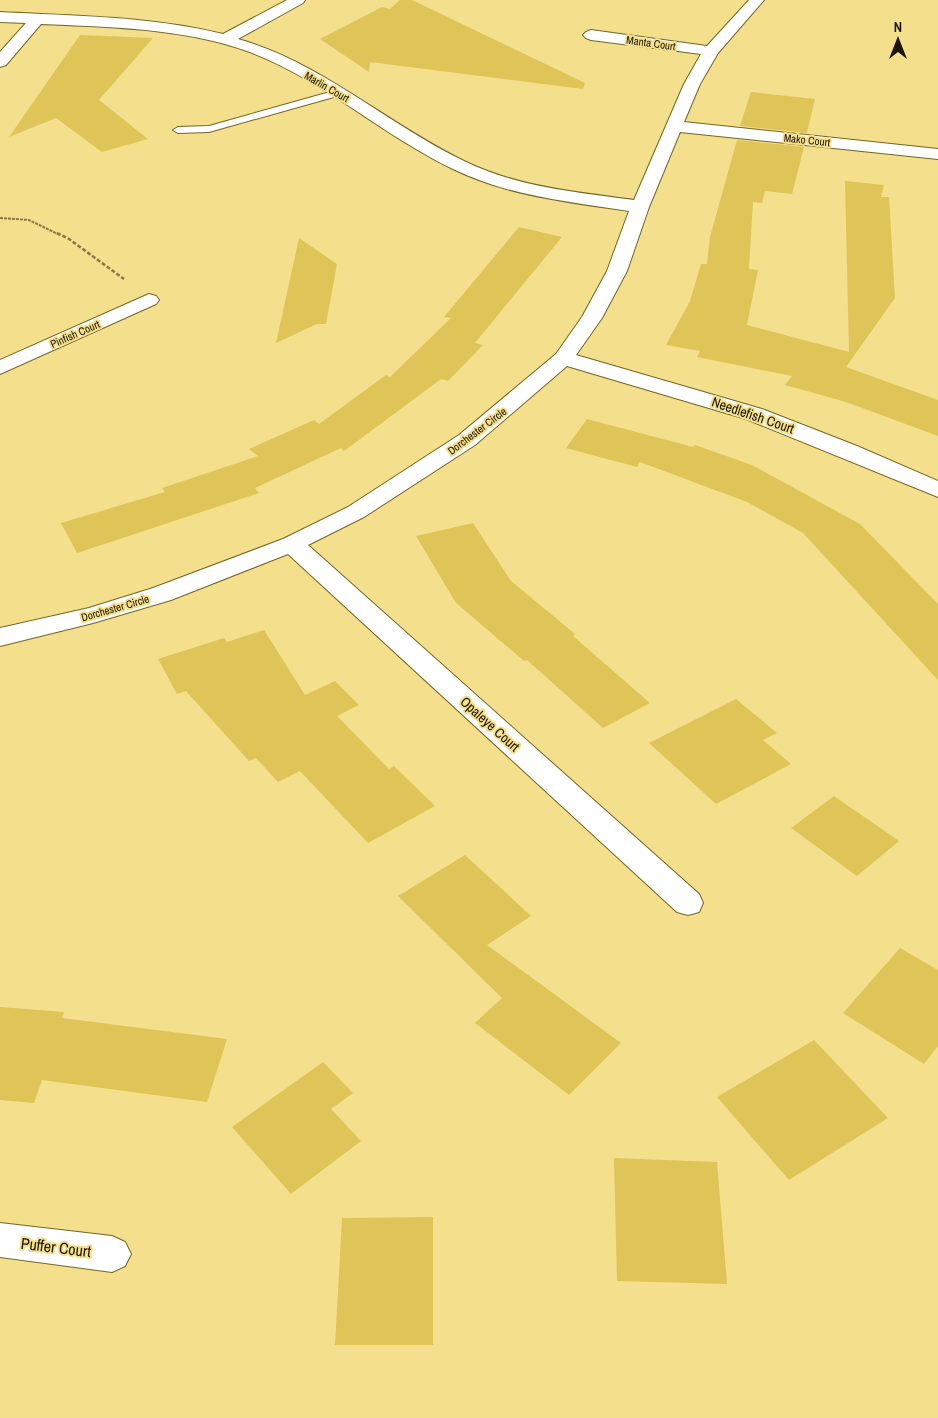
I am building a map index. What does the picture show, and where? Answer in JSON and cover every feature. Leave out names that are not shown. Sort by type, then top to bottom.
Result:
[{"type":"street","points":[[224,40],[298,0]]},
{"type":"street","name":"Dorchester Circle","points":[[0,638],[93,615],[162,594],[292,544],[356,512],[466,440],[530,389],[563,358],[592,318],[617,272],[640,207],[676,126],[692,84],[711,51],[757,0]]},
{"type":"street","name":"Marlin Court","points":[[0,16],[132,24],[196,33],[224,40],[266,53],[337,92],[428,150],[477,174],[528,188],[640,207]]},
{"type":"street","points":[[0,62],[37,19]]},
{"type":"street","name":"Manta Court","points":[[591,35],[711,51]]},
{"type":"street","name":"Mako Court","points":[[676,126],[938,154]]},
{"type":"street","name":"Pinfish Court","points":[[0,368],[149,300]]},
{"type":"street","name":"Needlefish Court","points":[[563,358],[754,414],[817,438],[938,489]]},
{"type":"street","name":"Opaleye Court","points":[[292,544],[688,903]]},
{"type":"street","name":"Puffer Court","points":[[0,1240],[112,1254]]},
{"type":"lane","points":[[178,130],[209,128],[337,92]]},
{"type":"path","points":[[0,218],[30,220],[69,239],[149,300]]},
{"type":"building","points":[[400,0],[412,0],[585,83],[583,89],[370,62],[369,72],[320,39],[382,7],[390,9]]},
{"type":"building","points":[[80,35],[153,38],[99,100],[148,139],[102,152],[56,118],[9,137]]},
{"type":"building","points":[[751,92],[815,99],[807,133],[740,126]]},
{"type":"building","points":[[737,140],[804,147],[792,194],[765,191],[762,203],[753,202],[749,269],[758,270],[747,325],[849,352],[845,181],[884,185],[881,197],[889,197],[895,298],[846,367],[938,400],[938,436],[846,402],[785,385],[792,376],[697,357],[700,351],[666,345],[690,301],[701,264],[707,264],[710,237]]},
{"type":"building","points":[[519,227],[562,237],[475,343],[483,345],[448,381],[441,379],[344,451],[341,448],[255,488],[259,493],[77,553],[61,523],[165,492],[162,488],[258,456],[249,449],[314,420],[319,424],[386,375],[390,377],[451,318],[444,317]]},
{"type":"building","points":[[299,238],[337,264],[326,324],[317,324],[276,343]]},
{"type":"building","points":[[587,419],[693,447],[695,445],[752,465],[860,524],[938,604],[938,680],[803,533],[747,502],[640,462],[637,467],[566,448]]},
{"type":"building","points":[[473,523],[511,581],[575,634],[573,636],[650,703],[603,728],[527,660],[524,661],[456,603],[416,536]]},
{"type":"building","points":[[264,630],[305,695],[335,681],[359,705],[337,716],[389,769],[394,766],[435,806],[368,843],[300,771],[278,782],[256,758],[249,761],[186,691],[177,694],[158,659],[224,638],[227,642]]},
{"type":"building","points":[[736,699],[777,733],[763,740],[791,764],[716,804],[649,743]]},
{"type":"building","points":[[834,796],[899,841],[857,876],[791,828]]},
{"type":"building","points":[[465,855],[531,916],[487,945],[621,1043],[569,1095],[475,1023],[502,998],[398,896]]},
{"type":"building","points":[[900,948],[938,970],[938,1046],[924,1064],[843,1013]]},
{"type":"building","points":[[0,1007],[64,1012],[62,1018],[227,1039],[207,1102],[42,1080],[34,1103],[0,1100]]},
{"type":"building","points":[[814,1040],[888,1118],[789,1180],[717,1097]]},
{"type":"building","points":[[323,1062],[353,1093],[331,1109],[361,1141],[291,1194],[232,1127]]},
{"type":"building","points":[[614,1158],[717,1162],[727,1284],[617,1281]]},
{"type":"building","points":[[433,1217],[433,1345],[335,1345],[342,1218]]}]
